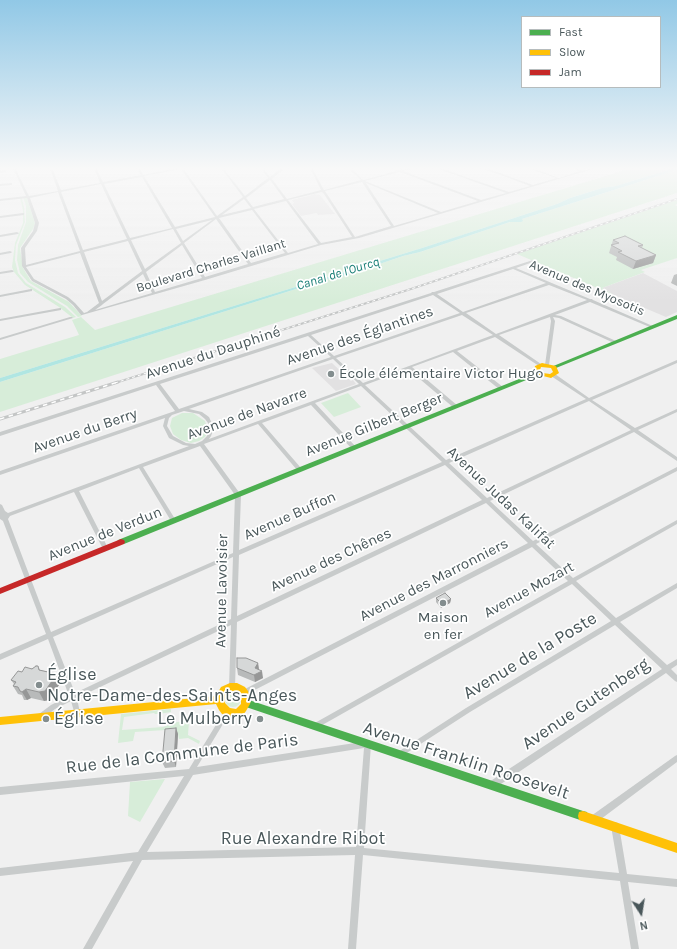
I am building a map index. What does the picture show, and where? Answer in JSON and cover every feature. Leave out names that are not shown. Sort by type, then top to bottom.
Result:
[{"type":"street","points":[[33,212],[37,223],[35,231],[23,248],[24,266],[33,280],[67,298],[82,314],[86,313],[100,303],[222,212]]},
{"type":"street","points":[[67,212],[103,309]]},
{"type":"street","points":[[116,212],[154,294]]},
{"type":"street","points":[[164,212],[204,279]]},
{"type":"street","points":[[213,212],[250,265]]},
{"type":"street","points":[[24,266],[235,212]]},
{"type":"street","points":[[255,212],[287,254]]},
{"type":"street","points":[[295,212],[320,244]]},
{"type":"street","points":[[337,212],[354,238]]},
{"type":"street","points":[[383,212],[393,227]]},
{"type":"street","name":"Boulevard Charles Vaillant","points":[[86,313],[320,244],[354,238],[441,213]]},
{"type":"street","points":[[0,217],[23,214]]},
{"type":"street","points":[[0,236],[17,233]]},
{"type":"street","points":[[0,254],[10,252]]},
{"type":"street","name":"Avenue du Dauphiné","points":[[0,434],[534,261]]},
{"type":"street","name":"Avenue des Myosotis","points":[[513,268],[653,327]]},
{"type":"street","points":[[0,273],[12,271]]},
{"type":"street","name":"Avenue des Églantines","points":[[177,412],[550,283]]},
{"type":"street","points":[[0,296],[31,290]]},
{"type":"street","points":[[433,293],[545,368],[557,371],[554,375]]},
{"type":"street","name":"Avenue de Navarre","points":[[3,517],[591,300]]},
{"type":"street","points":[[0,320],[60,309]]},
{"type":"street","points":[[551,315],[560,317],[615,342]]},
{"type":"street","points":[[551,315],[553,321],[544,375],[554,375],[677,459]]},
{"type":"street","name":"Avenue Gilbert Berger","points":[[220,502],[501,388],[545,368],[677,317]]},
{"type":"street","points":[[0,339],[71,318]]},
{"type":"street","name":"Avenue Judas Kalifat","points":[[308,334],[677,679]]},
{"type":"street","points":[[454,351],[501,388]]},
{"type":"street","name":"Avenue Buffon","points":[[0,657],[677,361]]},
{"type":"street","points":[[409,367],[456,406]]},
{"type":"street","points":[[157,383],[177,412]]},
{"type":"street","points":[[312,403],[354,448]]},
{"type":"street","points":[[200,444],[209,436],[212,428],[207,418],[194,410],[177,412],[167,418],[165,426],[167,432],[177,441],[200,444],[238,495]]},
{"type":"street","name":"Avenue des Chênes","points":[[41,716],[53,707],[73,697],[677,410]]},
{"type":"street","name":"Avenue du Berry","points":[[0,473],[177,412]]},
{"type":"street","points":[[259,422],[299,469]]},
{"type":"street","points":[[140,466],[173,520]]},
{"type":"street","name":"Avenue des Marronniers","points":[[245,692],[677,469]]},
{"type":"street","points":[[76,490],[104,548]]},
{"type":"street","name":"Avenue Lavoisier","points":[[232,687],[238,495]]},
{"type":"street","name":"Avenue de Verdun","points":[[0,590],[27,576],[104,548],[220,502]]},
{"type":"street","points":[[0,506],[73,697],[77,713]]},
{"type":"street","name":"Avenue Mozart","points":[[314,727],[677,522]]},
{"type":"street","name":"Avenue de la Poste","points":[[400,754],[468,710],[677,585]]},
{"type":"street","name":"Avenue Gutenberg","points":[[492,785],[677,662]]},
{"type":"street","points":[[232,687],[240,688],[245,692],[247,699],[246,703],[240,710],[227,712],[221,707],[219,700],[222,693],[232,687]]},
{"type":"street","points":[[0,720],[219,700]]},
{"type":"street","name":"Avenue Franklin Roosevelt","points":[[246,703],[677,848]]},
{"type":"street","points":[[87,949],[140,856],[227,712]]},
{"type":"street","points":[[352,949],[368,744]]},
{"type":"street","name":"Rue de la Commune de Paris","points":[[0,791],[191,772],[368,744]]},
{"type":"street","points":[[594,819],[677,758]]},
{"type":"street","points":[[615,826],[636,949]]},
{"type":"street","name":"Rue Alexandre Ribot","points":[[0,872],[140,856],[359,851],[677,884]]},
{"type":"shaded area","points":[[298,212],[334,212],[335,214],[318,215],[317,213],[301,216]]},
{"type":"shaded area","points":[[643,273],[677,291],[677,312],[666,317],[614,295],[602,288]]},
{"type":"shaded area","name":"École élémentaire Victor Hugo","points":[[332,363],[356,384],[336,391],[312,368]]},
{"type":"green space","points":[[23,212],[24,212],[25,222],[16,245],[15,260],[18,273],[26,283],[65,307],[76,317],[73,318],[25,285],[14,272],[12,267],[15,243],[23,223]]},
{"type":"green space","points":[[26,212],[32,212],[35,223],[33,229],[20,248],[23,268],[31,281],[69,302],[82,316],[78,317],[67,306],[28,282],[20,273],[17,260],[18,245],[26,222]]},
{"type":"green space","points":[[485,212],[532,212],[422,248],[0,378],[0,359],[79,335],[72,320],[81,317],[95,330]]},
{"type":"green space","points":[[543,212],[617,212],[0,412],[0,382],[331,278],[347,275],[510,222],[521,222],[522,219]]},
{"type":"green space","points":[[641,212],[677,212],[677,258],[641,270],[645,272],[602,288],[614,295],[517,254]]},
{"type":"green space","points":[[348,393],[361,407],[334,417],[321,403]]},
{"type":"green space","points":[[182,413],[193,413],[205,421],[208,431],[205,437],[199,441],[191,443],[181,440],[173,434],[170,426],[172,418]]},
{"type":"green space","points":[[230,691],[236,691],[241,696],[239,705],[236,707],[230,707],[225,702],[225,696]]},
{"type":"green space","points":[[171,709],[171,712],[124,717],[122,730],[163,727],[177,722],[189,721],[188,735],[200,741],[199,744],[188,738],[179,739],[178,734],[164,735],[165,730],[135,732],[133,741],[118,743],[121,714]]},
{"type":"green space","points":[[165,779],[140,822],[128,816],[130,782]]},
{"type":"water","name":"Canal de l'Ourcq","points":[[532,212],[543,212],[522,219],[523,221],[521,222],[510,222],[347,275],[331,278],[0,382],[0,378],[422,248]]},
{"type":"building","points":[[625,236],[643,245],[638,246],[656,255],[636,261],[618,252],[622,251],[611,245],[619,243],[613,240]]},
{"type":"building","points":[[445,593],[451,599],[442,604],[436,598]]},
{"type":"building","points":[[237,658],[246,658],[258,663],[255,668],[262,671],[254,675],[237,668]]},
{"type":"building","points":[[38,666],[39,670],[57,674],[45,691],[39,692],[26,689],[22,692],[18,687],[13,686],[16,682],[11,680],[18,671],[22,672],[25,667],[32,669]]},
{"type":"building","points":[[176,728],[174,761],[162,762],[165,729]]},
{"type":"railway","points":[[115,383],[414,288],[638,212]]},
{"type":"railway","points":[[0,419],[118,382]]},
{"type":"traffic: fast","points":[[554,367],[677,317]]},
{"type":"traffic: fast","points":[[121,542],[539,373]]},
{"type":"traffic: fast","points":[[246,703],[583,816]]},
{"type":"traffic: slow","points":[[542,365],[554,367],[556,373],[551,376],[541,374],[537,370],[538,366],[542,365]]},
{"type":"traffic: slow","points":[[233,687],[242,691],[246,700],[242,709],[233,713],[224,709],[220,700],[224,691],[233,687]]},
{"type":"traffic: slow","points":[[0,721],[219,700]]},
{"type":"traffic: slow","points":[[583,816],[677,848]]},
{"type":"traffic: jam","points":[[0,591],[121,542]]},
{"type":"place","name":"École élémentaire Victor Hugo","points":[[331,374]]},
{"type":"place","name":"Maison en fer","points":[[443,603]]},
{"type":"place","name":"Église Notre-Dame-des-Saints-Anges","points":[[39,685]]},
{"type":"place","name":"Église","points":[[46,719]]},
{"type":"place","name":"Le Mulberry","points":[[260,719]]}]
